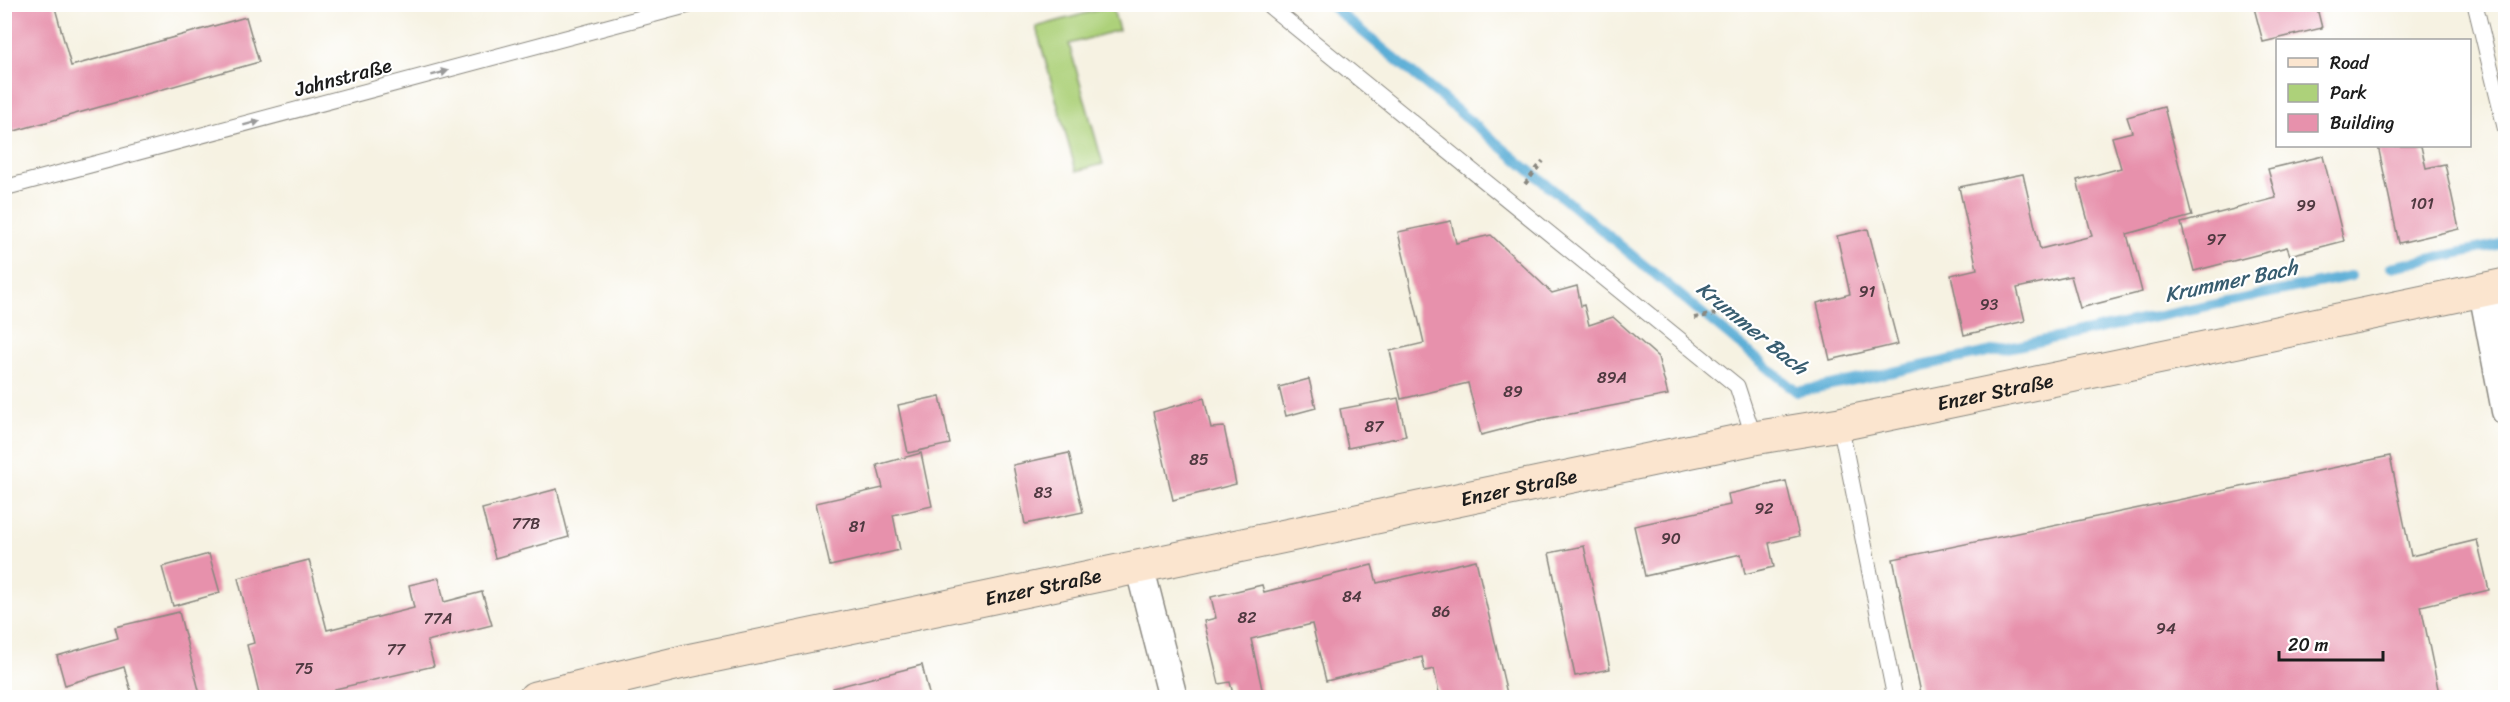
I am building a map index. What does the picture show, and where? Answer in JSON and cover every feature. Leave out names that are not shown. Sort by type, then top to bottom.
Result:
[{"type":"main road","name":"Enzer Straße","points":[[535,698],[683,662],[1139,565],[1754,438],[1840,424],[2494,288]]},
{"type":"street","points":[[2494,288],[2504,394]]},
{"type":"street","points":[[1139,565],[1173,698]]},
{"type":"lane","name":"Jahnstraße","points":[[4,188],[693,4]]},
{"type":"lane","points":[[1267,4],[1737,386],[1754,438]]},
{"type":"lane","points":[[2475,4],[2505,131]]},
{"type":"lane","points":[[1840,424],[1895,698]]},
{"type":"path","points":[[1518,192],[1543,161]]},
{"type":"path","points":[[1696,318],[1721,313]]},
{"type":"green space","points":[[1112,6],[1119,30],[1069,44],[1103,164],[1076,171],[1036,27]]},
{"type":"building","points":[[4,4],[54,4],[71,66],[246,17],[259,62],[4,134]]},
{"type":"building","points":[[2253,4],[2316,4],[2322,28],[2263,42]]},
{"type":"building","points":[[2164,107],[2192,216],[2127,234],[2142,292],[2080,308],[2071,276],[2017,288],[2025,321],[1964,335],[1951,275],[1977,269],[1959,187],[2023,174],[2040,249],[2092,236],[2077,180],[2121,168],[2112,137],[2132,132],[2127,117]]},
{"type":"building","points":[[2378,147],[2421,147],[2426,168],[2445,164],[2459,229],[2399,243]]},
{"type":"building","points":[[2323,156],[2344,241],[2290,255],[2287,247],[2194,271],[2181,223],[2276,198],[2268,169]]},
{"type":"building","points":[[1451,221],[1456,243],[1491,235],[1552,293],[1577,286],[1581,306],[1584,305],[1589,325],[1613,317],[1658,357],[1668,395],[1540,420],[1481,435],[1468,383],[1401,399],[1390,351],[1424,343],[1398,232]]},
{"type":"building","points":[[1868,229],[1898,344],[1830,360],[1817,303],[1850,294],[1837,236]]},
{"type":"building","points":[[1309,379],[1316,408],[1286,416],[1279,387]]},
{"type":"building","points":[[940,396],[950,444],[908,453],[898,405]]},
{"type":"building","points":[[1204,398],[1211,428],[1224,427],[1236,484],[1173,500],[1153,412]]},
{"type":"building","points":[[1398,398],[1406,436],[1348,448],[1340,409]]},
{"type":"building","points":[[921,453],[932,506],[893,515],[900,550],[830,566],[816,503],[883,488],[877,465]]},
{"type":"building","points":[[1069,453],[1083,512],[1025,524],[1013,465]]},
{"type":"building","points":[[2390,456],[2411,556],[2477,540],[2489,590],[2421,606],[2440,698],[1922,698],[1893,559]]},
{"type":"building","points":[[1786,481],[1799,536],[1769,543],[1774,567],[1745,574],[1741,554],[1645,576],[1634,526],[1730,505],[1728,494]]},
{"type":"building","points":[[557,489],[569,537],[495,558],[482,509]]},
{"type":"building","points":[[1584,546],[1610,669],[1575,676],[1549,553]]},
{"type":"building","points":[[209,554],[220,593],[173,606],[162,567]]},
{"type":"building","points":[[309,560],[327,630],[414,608],[409,585],[439,578],[444,602],[482,592],[492,625],[427,641],[434,666],[335,689],[336,692],[315,698],[260,698],[247,645],[254,643],[238,578]]},
{"type":"building","points":[[1476,560],[1508,698],[1440,698],[1434,669],[1425,671],[1422,657],[1326,681],[1312,624],[1251,639],[1264,698],[1234,698],[1230,682],[1219,684],[1204,621],[1216,618],[1211,597],[1262,585],[1264,592],[1372,565],[1377,583]]},
{"type":"building","points":[[179,612],[201,698],[133,698],[124,667],[65,685],[57,656],[118,638],[115,627]]},
{"type":"building","points":[[922,665],[930,698],[834,698],[833,688]]},
{"type":"waterway","name":"Krummer Bach","points":[[1329,4],[1797,392],[2351,276]]},
{"type":"waterway","name":"Krummer Bach","points":[[2391,267],[2506,243]]}]
